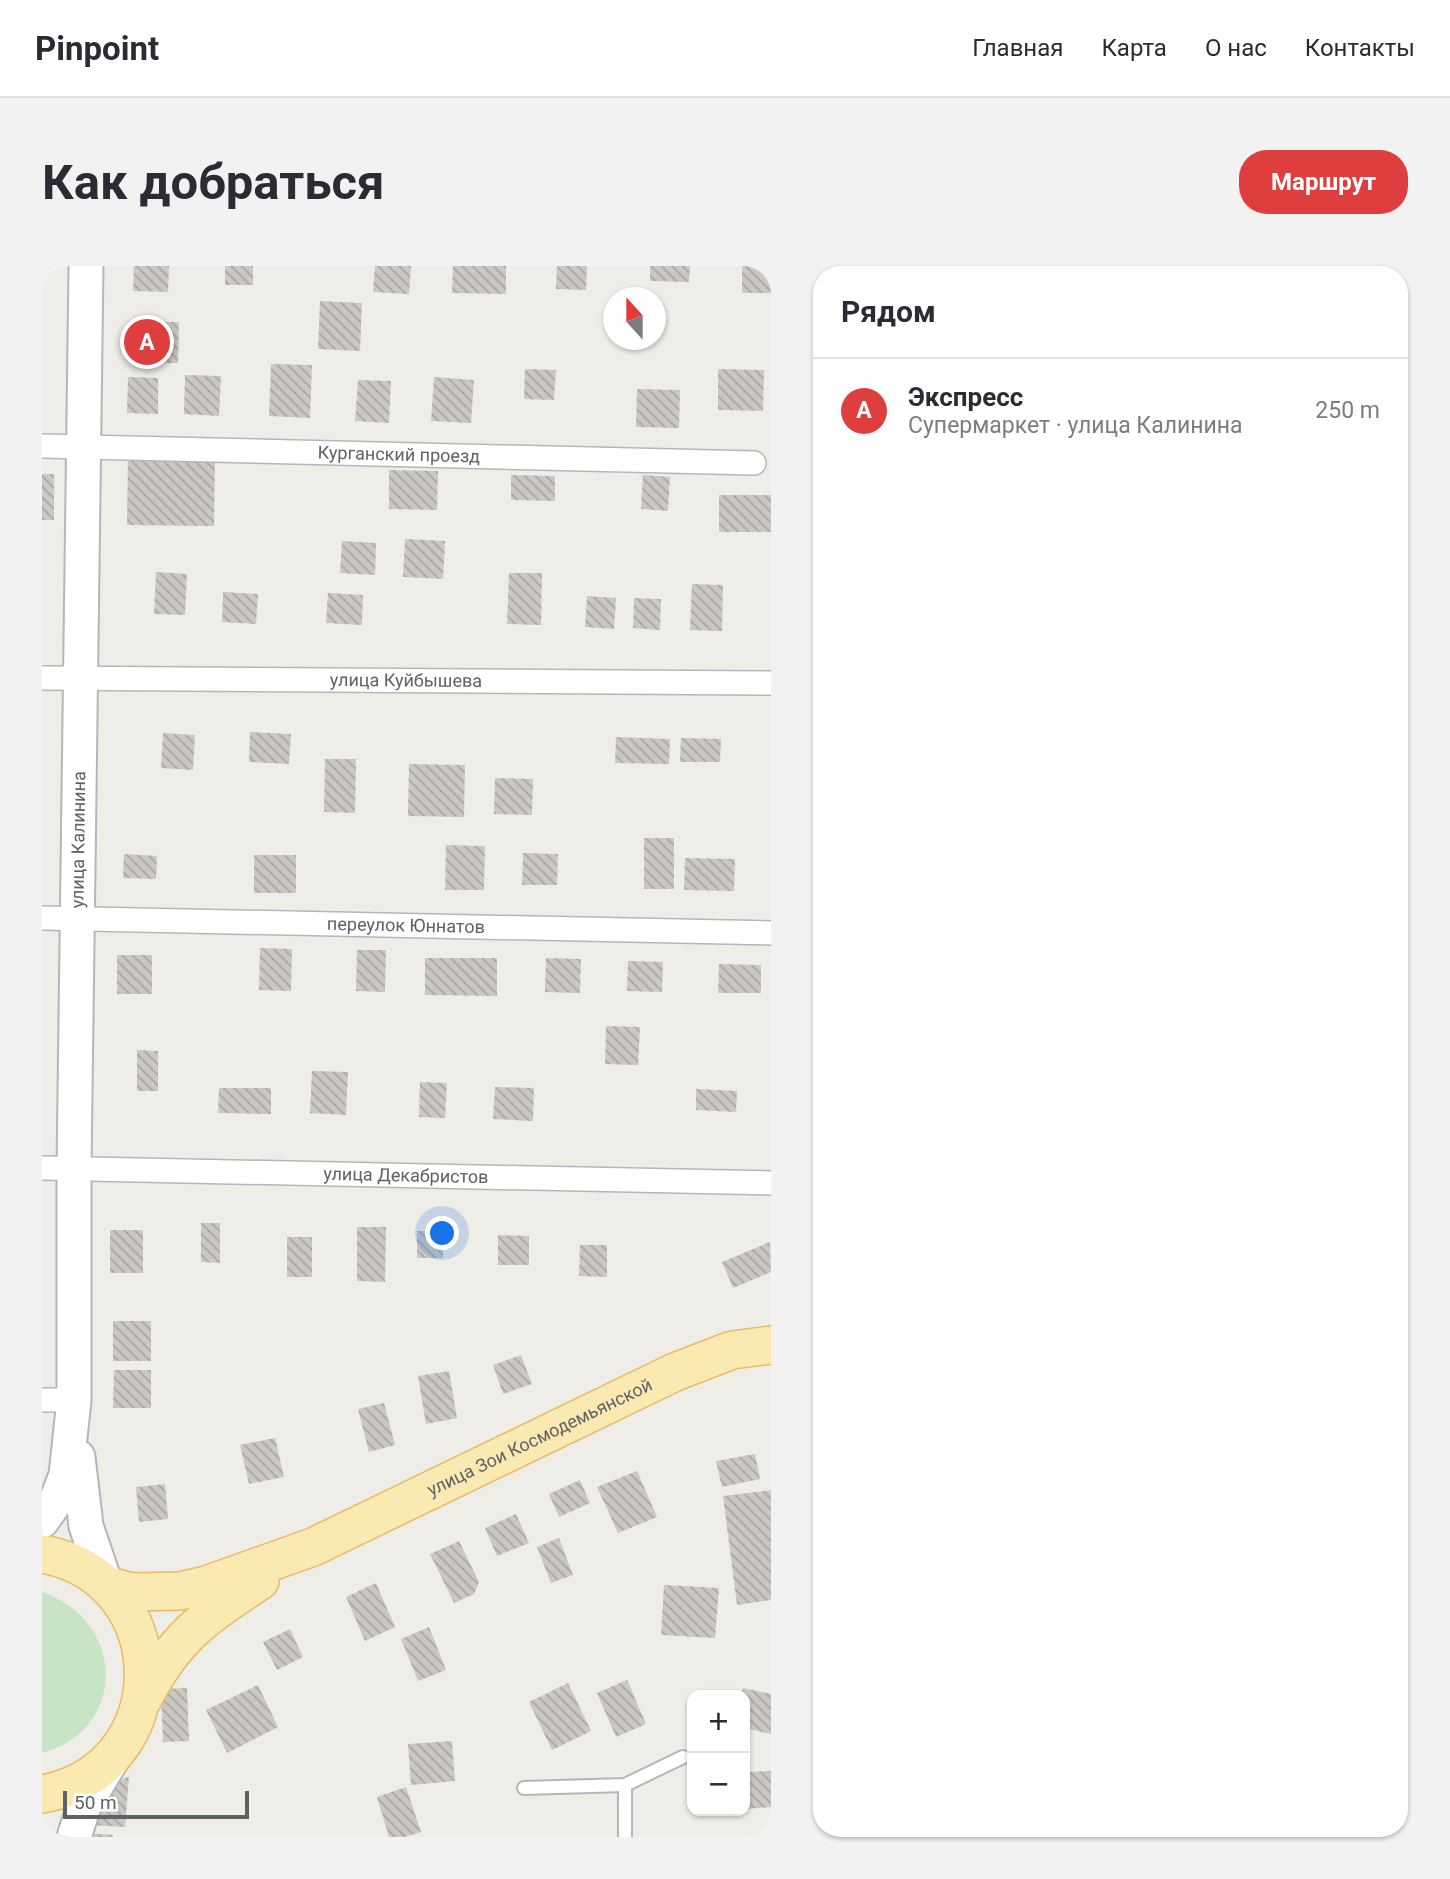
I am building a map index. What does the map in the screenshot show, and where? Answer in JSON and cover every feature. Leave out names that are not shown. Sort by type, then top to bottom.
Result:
[{"type":"main road","name":"улица Зои Космодемьянской","points":[[106,1586],[131,1592],[180,1591],[206,1585],[313,1547],[675,1372],[732,1350],[764,1342]]},
{"type":"main road","name":"улица Зои Космодемьянской","points":[[139,1707],[167,1657],[197,1625],[215,1610],[313,1547]]},
{"type":"main road","points":[[42,1554],[69,1561],[106,1586],[127,1611],[140,1642],[144,1674],[139,1707],[124,1740],[115,1752],[93,1773],[66,1787],[42,1794]]},
{"type":"street","name":"улица Калинина","points":[[42,1521],[56,1501],[66,1475],[58,1169],[78,918],[86,266]]},
{"type":"street","name":"Курганский проезд","points":[[42,446],[754,463]]},
{"type":"street","name":"улица Куйбышева","points":[[42,678],[771,683]]},
{"type":"street","name":"переулок Юннатов","points":[[42,918],[771,933]]},
{"type":"street","name":"улица Декабристов","points":[[58,1169],[771,1183]]},
{"type":"street","name":"улица Калинина","points":[[63,1404],[82,1507],[91,1544],[106,1586]]},
{"type":"street","points":[[74,1837],[84,1806],[124,1740]]},
{"type":"lane","points":[[524,1788],[625,1785],[683,1757]]},
{"type":"lane","points":[[625,1785],[625,1837]]},
{"type":"green space","points":[[42,1592],[70,1606],[90,1626],[102,1649],[106,1674],[102,1699],[90,1722],[70,1741],[42,1753]]},
{"type":"building","points":[[134,266],[169,266],[168,292],[133,291]]},
{"type":"building","points":[[225,266],[253,266],[253,285],[225,285]]},
{"type":"building","points":[[375,266],[411,266],[409,294],[373,292]]},
{"type":"building","points":[[453,266],[506,266],[506,294],[452,293]]},
{"type":"building","points":[[557,266],[587,266],[586,290],[556,289]]},
{"type":"building","points":[[650,266],[690,266],[689,282],[650,281]]},
{"type":"building","points":[[742,266],[771,266],[771,293],[742,293]]},
{"type":"building","points":[[320,301],[362,303],[360,351],[318,349]]},
{"type":"building","points":[[133,322],[179,322],[178,363],[132,363]]},
{"type":"building","points":[[271,364],[312,365],[310,418],[269,416]]},
{"type":"building","points":[[525,369],[556,370],[554,400],[524,399]]},
{"type":"building","points":[[718,369],[764,370],[763,411],[718,410]]},
{"type":"building","points":[[185,375],[221,376],[219,416],[184,414]]},
{"type":"building","points":[[128,377],[158,378],[158,414],[127,413]]},
{"type":"building","points":[[434,377],[474,380],[471,423],[431,421]]},
{"type":"building","points":[[358,380],[391,381],[389,423],[355,421]]},
{"type":"building","points":[[637,389],[680,390],[679,428],[636,427]]},
{"type":"building","points":[[128,453],[215,454],[214,526],[127,525]]},
{"type":"building","points":[[389,470],[438,471],[437,510],[389,509]]},
{"type":"building","points":[[42,474],[54,474],[54,520],[42,520]]},
{"type":"building","points":[[511,475],[555,476],[555,501],[511,500]]},
{"type":"building","points":[[643,475],[670,477],[668,511],[641,509]]},
{"type":"building","points":[[719,495],[771,495],[771,532],[719,532]]},
{"type":"building","points":[[405,539],[445,541],[443,579],[403,577]]},
{"type":"building","points":[[342,541],[376,543],[375,575],[340,573]]},
{"type":"building","points":[[156,572],[187,574],[185,615],[154,614]]},
{"type":"building","points":[[509,573],[542,573],[541,625],[507,624]]},
{"type":"building","points":[[692,584],[723,585],[722,631],[690,630]]},
{"type":"building","points":[[223,592],[258,594],[256,624],[222,622]]},
{"type":"building","points":[[328,593],[363,595],[362,625],[326,623]]},
{"type":"building","points":[[587,596],[616,598],[614,629],[585,627]]},
{"type":"building","points":[[634,598],[661,599],[660,630],[633,628]]},
{"type":"building","points":[[250,732],[291,734],[289,764],[249,762]]},
{"type":"building","points":[[163,733],[195,735],[193,770],[161,768]]},
{"type":"building","points":[[616,737],[670,739],[669,764],[615,763]]},
{"type":"building","points":[[681,738],[721,739],[720,762],[680,762]]},
{"type":"building","points":[[325,759],[356,759],[355,813],[324,812]]},
{"type":"building","points":[[409,764],[465,765],[464,817],[408,816]]},
{"type":"building","points":[[495,778],[533,779],[532,815],[494,814]]},
{"type":"building","points":[[644,838],[674,838],[674,889],[644,889]]},
{"type":"building","points":[[446,845],[485,846],[484,890],[445,890]]},
{"type":"building","points":[[523,853],[558,854],[557,885],[522,885]]},
{"type":"building","points":[[124,854],[157,856],[156,879],[123,878]]},
{"type":"building","points":[[254,855],[296,855],[296,893],[254,893]]},
{"type":"building","points":[[685,858],[735,859],[734,891],[684,890]]},
{"type":"building","points":[[260,948],[292,949],[291,991],[259,990]]},
{"type":"building","points":[[357,950],[386,950],[385,992],[356,991]]},
{"type":"building","points":[[117,955],[152,955],[152,994],[117,994]]},
{"type":"building","points":[[425,958],[497,958],[497,996],[425,995]]},
{"type":"building","points":[[546,958],[581,959],[580,993],[545,992]]},
{"type":"building","points":[[628,961],[663,962],[662,992],[627,991]]},
{"type":"building","points":[[719,964],[761,965],[761,993],[718,993]]},
{"type":"building","points":[[606,1026],[640,1027],[638,1065],[605,1064]]},
{"type":"building","points":[[137,1050],[158,1051],[158,1091],[137,1091]]},
{"type":"building","points":[[312,1071],[348,1072],[346,1115],[310,1113]]},
{"type":"building","points":[[420,1082],[447,1083],[445,1118],[419,1117]]},
{"type":"building","points":[[495,1087],[534,1088],[533,1121],[493,1119]]},
{"type":"building","points":[[219,1088],[271,1088],[271,1114],[218,1113]]},
{"type":"building","points":[[696,1089],[737,1091],[736,1112],[696,1110]]},
{"type":"building","points":[[201,1223],[220,1223],[220,1263],[201,1262]]},
{"type":"building","points":[[357,1227],[386,1227],[385,1282],[357,1281]]},
{"type":"building","points":[[110,1230],[143,1230],[143,1273],[110,1273]]},
{"type":"building","points":[[417,1231],[443,1232],[443,1258],[417,1258]]},
{"type":"building","points":[[498,1235],[529,1236],[529,1265],[498,1265]]},
{"type":"building","points":[[287,1237],[312,1237],[312,1277],[287,1277]]},
{"type":"building","points":[[770,1242],[771,1272],[733,1288],[722,1262]]},
{"type":"building","points":[[580,1245],[607,1245],[607,1277],[579,1276]]},
{"type":"building","points":[[113,1321],[151,1321],[151,1361],[113,1361]]},
{"type":"building","points":[[521,1355],[532,1384],[503,1394],[493,1365]]},
{"type":"building","points":[[114,1370],[151,1370],[151,1408],[113,1408]]},
{"type":"building","points":[[449,1371],[457,1418],[426,1424],[418,1376]]},
{"type":"building","points":[[384,1403],[395,1445],[369,1452],[358,1409]]},
{"type":"building","points":[[275,1438],[284,1477],[249,1484],[240,1445]]},
{"type":"building","points":[[755,1454],[760,1479],[722,1487],[716,1461]]},
{"type":"building","points":[[637,1471],[657,1517],[618,1533],[597,1487]]},
{"type":"building","points":[[580,1480],[590,1503],[559,1517],[549,1494]]},
{"type":"building","points":[[165,1484],[168,1519],[139,1522],[136,1487]]},
{"type":"building","points":[[771,1490],[771,1600],[737,1605],[723,1496]]},
{"type":"building","points":[[516,1514],[529,1543],[497,1556],[485,1528]]},
{"type":"building","points":[[559,1538],[573,1575],[551,1583],[537,1547]]},
{"type":"building","points":[[459,1541],[479,1582],[474,1594],[454,1603],[430,1554]]},
{"type":"building","points":[[376,1583],[395,1627],[365,1641],[346,1597]]},
{"type":"building","points":[[664,1585],[719,1588],[715,1638],[661,1635]]},
{"type":"building","points":[[429,1627],[446,1670],[418,1681],[401,1639]]},
{"type":"building","points":[[290,1629],[303,1657],[277,1670],[263,1642]]},
{"type":"building","points":[[627,1680],[646,1724],[616,1737],[597,1693]]},
{"type":"building","points":[[568,1683],[591,1731],[552,1750],[529,1702]]},
{"type":"building","points":[[258,1685],[278,1727],[227,1753],[206,1710]]},
{"type":"building","points":[[187,1688],[189,1741],[163,1742],[161,1689]]},
{"type":"building","points":[[743,1688],[771,1694],[771,1734],[750,1729],[750,1690]]},
{"type":"building","points":[[452,1741],[455,1781],[411,1785],[408,1744]]},
{"type":"building","points":[[771,1771],[771,1807],[750,1809],[750,1772]]},
{"type":"building","points":[[129,1776],[125,1827],[88,1825],[97,1793]]},
{"type":"building","points":[[406,1787],[421,1832],[405,1837],[389,1837],[377,1797]]},
{"type":"building","points":[[85,1833],[113,1835],[113,1837],[85,1837]]},
{"type":"place","name":"Экспресс","points":[[147,342]]}]
